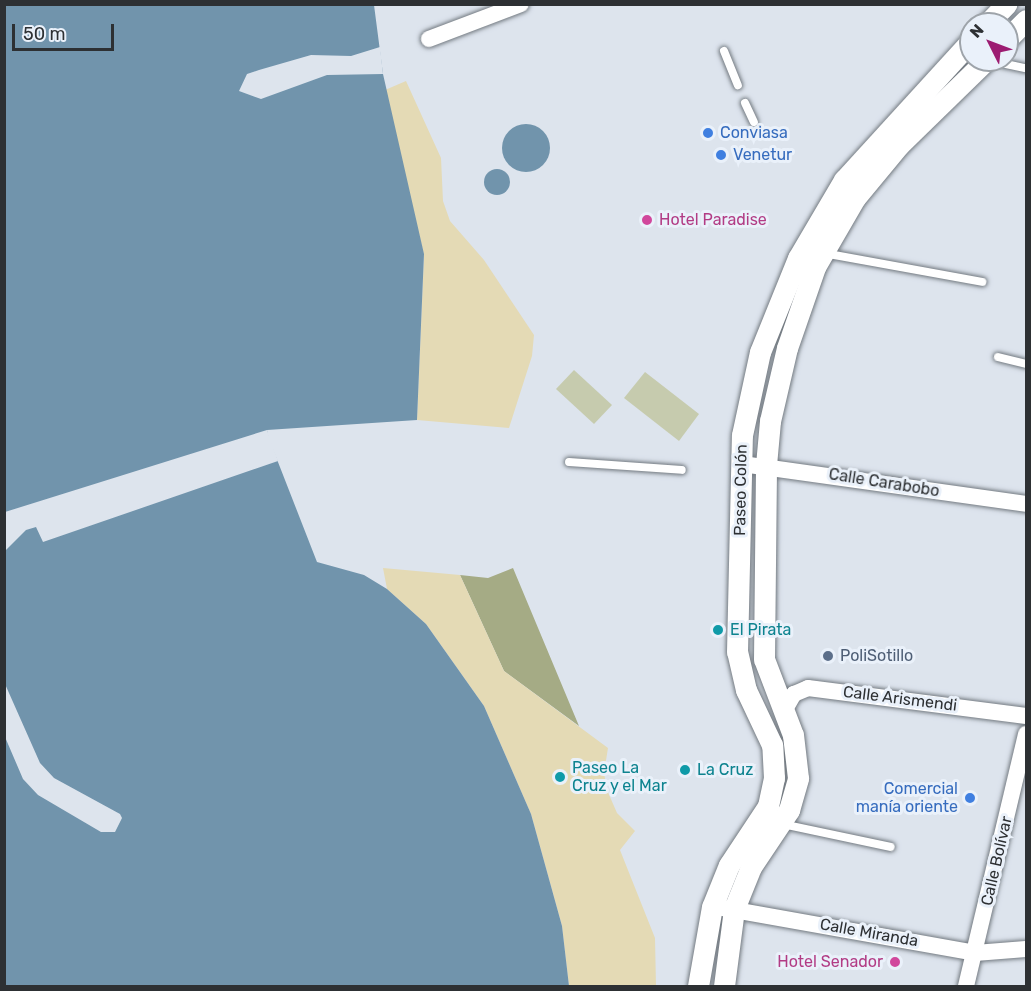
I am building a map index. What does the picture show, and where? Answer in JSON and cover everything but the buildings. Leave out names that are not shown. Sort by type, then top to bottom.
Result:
[{"type":"street","points":[[429,39],[521,4]]},
{"type":"street","name":"Paseo Colón","points":[[723,987],[734,909],[751,867],[782,824],[794,794],[799,765],[784,711],[766,669],[766,465],[780,373],[796,317],[822,253],[831,218],[861,158],[959,54]]},
{"type":"street","name":"Paseo Colón","points":[[698,987],[712,907],[729,865],[768,806],[774,778],[769,735],[740,671],[742,435],[760,352],[798,258],[831,218],[899,145],[975,72]]},
{"type":"street","name":"Calle Carabobo","points":[[742,464],[766,465],[1026,504]]},
{"type":"street","points":[[740,671],[766,669]]},
{"type":"street","name":"Calle Arismendi","points":[[784,711],[794,694],[808,688],[1026,716]]},
{"type":"street","name":"Calle Bolívar","points":[[966,987],[1026,734]]},
{"type":"street","name":"Calle Miranda","points":[[712,907],[734,909],[975,953],[1026,949]]},
{"type":"lane","points":[[724,51],[738,85]]},
{"type":"lane","points":[[745,104],[754,122]]},
{"type":"lane","points":[[822,253],[982,282]]},
{"type":"lane","points":[[998,357],[1026,363]]},
{"type":"lane","points":[[569,462],[682,470]]},
{"type":"lane","points":[[782,824],[891,847]]},
{"type":"green space","points":[[574,370],[612,405],[594,424],[556,389]]},
{"type":"green space","points":[[645,372],[699,414],[679,441],[624,398]]},
{"type":"green space","points":[[513,568],[579,726],[504,671],[460,575],[488,578]]},
{"type":"sand","points":[[406,81],[441,158],[443,201],[450,221],[484,260],[534,335],[532,356],[509,428],[417,420],[424,255],[385,90]]},
{"type":"sand","name":"Paseo La Cruz y el Mar","points":[[383,568],[460,575],[504,671],[608,748],[604,773],[607,790],[617,813],[635,831],[620,850],[655,938],[656,986],[569,986],[562,926],[531,814],[484,706],[426,624],[387,589]]},
{"type":"water","points":[[5,5],[374,5],[383,74],[424,254],[417,420],[267,430],[317,562],[364,575],[387,589],[426,624],[484,706],[531,814],[562,926],[569,986],[5,986]]},
{"type":"water","points":[[526,124],[543,131],[550,148],[543,165],[526,172],[509,165],[502,148],[509,131]]},
{"type":"water","points":[[497,169],[506,173],[510,182],[506,191],[497,195],[488,191],[484,182],[488,173]]},
{"type":"pier","points":[[380,47],[383,74],[327,75],[261,99],[239,91],[247,74],[259,70],[311,55],[351,56]]},
{"type":"pier","points":[[267,430],[278,461],[43,542],[36,527],[26,530],[5,551],[5,512]]},
{"type":"pier","points":[[5,684],[40,763],[54,778],[120,814],[122,818],[115,832],[101,832],[38,795],[23,779],[5,737]]},
{"type":"place","name":"Conviasa","points":[[708,133]]},
{"type":"place","name":"Venetur","points":[[721,155]]},
{"type":"place","name":"Hotel Paradise","points":[[647,220]]},
{"type":"place","name":"El Pirata","points":[[718,630]]},
{"type":"place","name":"PoliSotillo","points":[[828,656]]},
{"type":"place","name":"La Cruz","points":[[685,770]]},
{"type":"place","name":"Paseo La Cruz y el Mar","points":[[560,777]]},
{"type":"place","name":"Comercial manía oriente","points":[[970,798]]},
{"type":"place","name":"Hotel Senador","points":[[895,962]]}]
